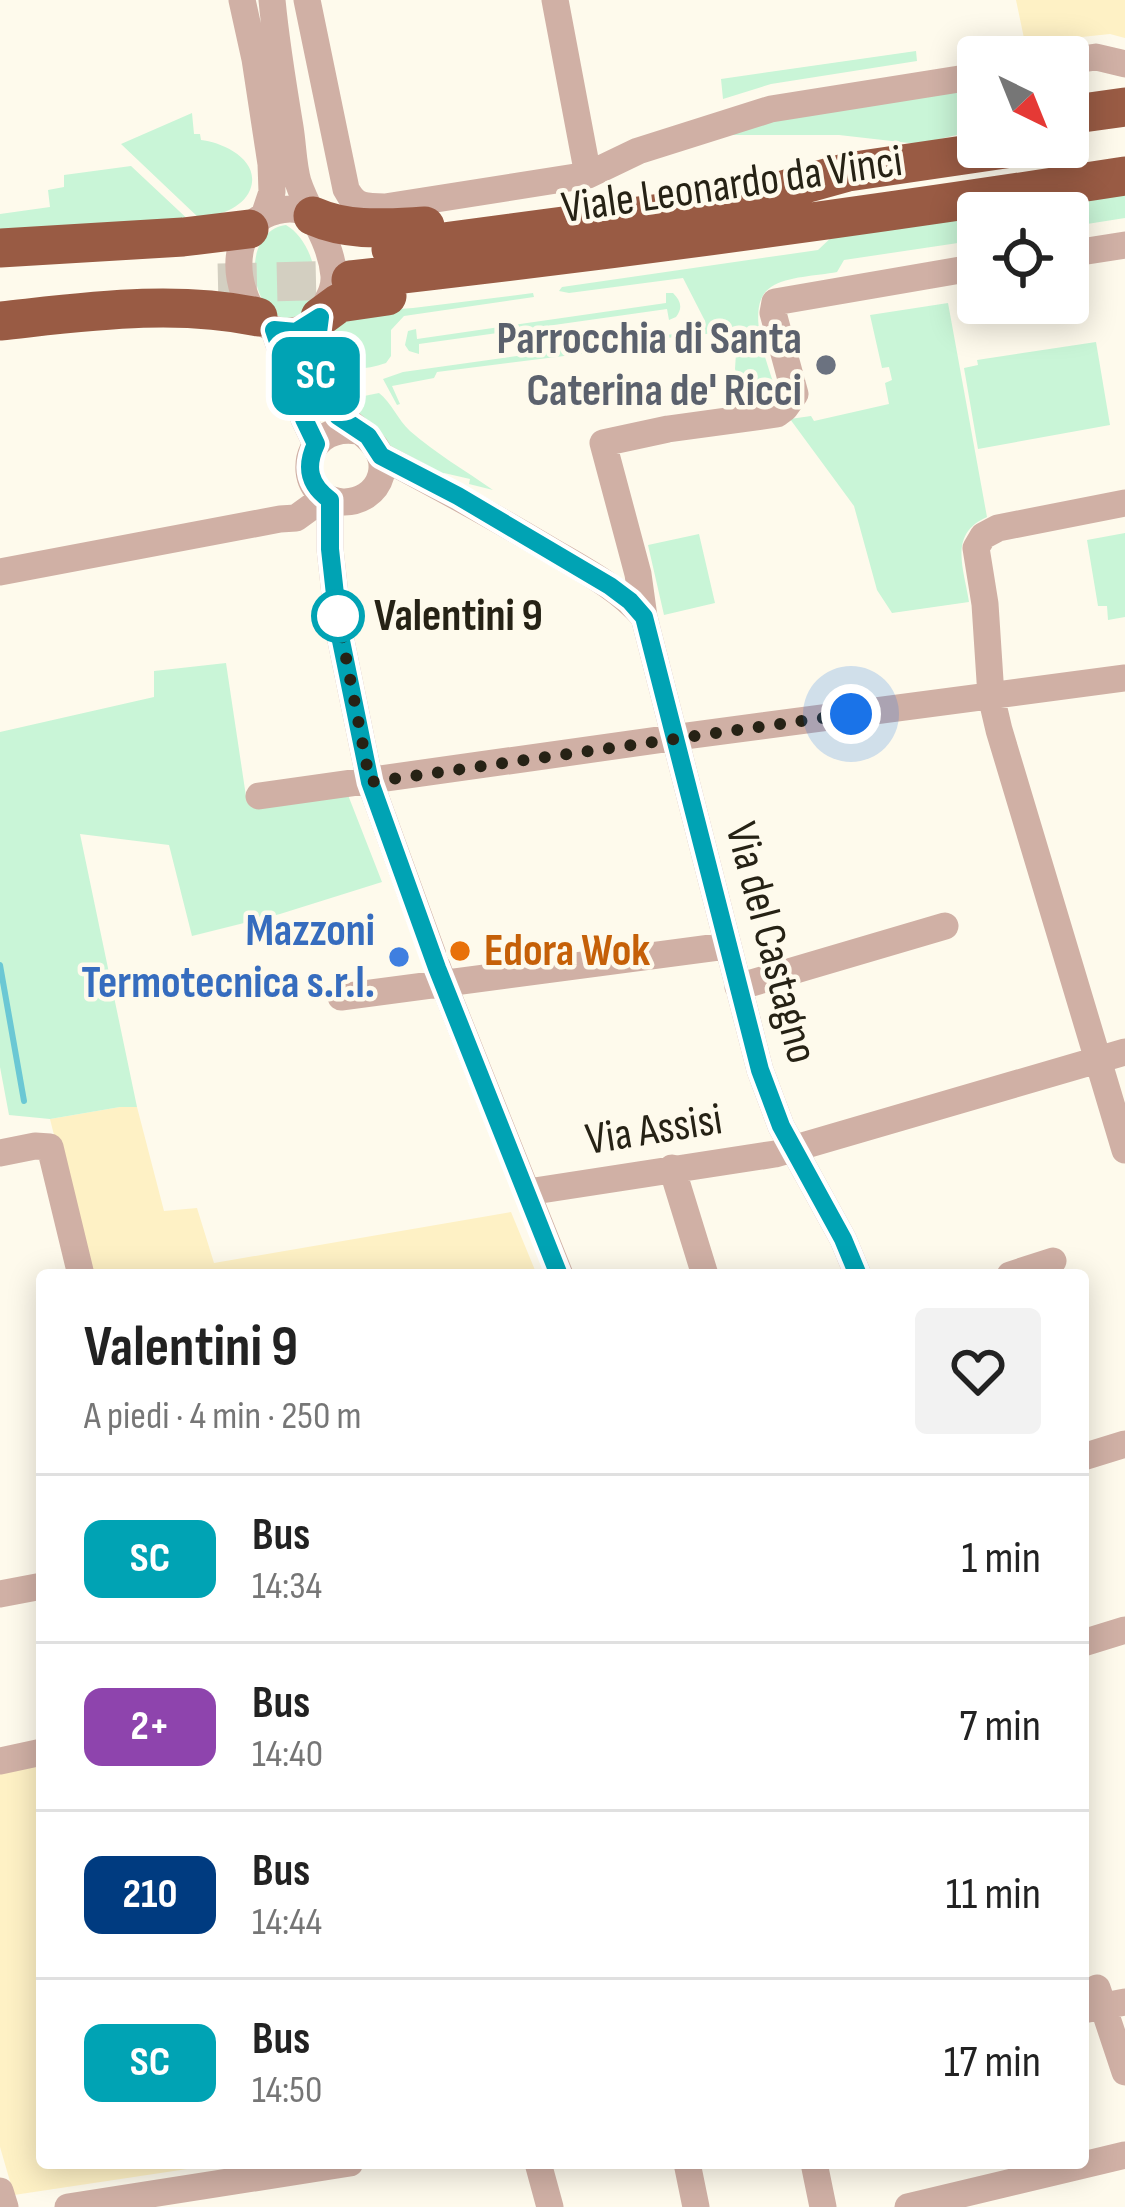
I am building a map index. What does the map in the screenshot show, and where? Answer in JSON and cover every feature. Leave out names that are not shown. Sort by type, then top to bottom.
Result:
[{"type":"highway","points":[[1089,113],[1125,107]]},
{"type":"highway","points":[[1089,137],[1125,132]]},
{"type":"highway","points":[[313,216],[364,230],[427,226],[848,172],[957,142]]},
{"type":"highway","name":"Viale Leonardo da Vinci","points":[[957,156],[848,172],[736,202],[350,267],[548,258],[1125,176]]},
{"type":"highway","points":[[320,317],[339,302],[533,278],[770,240],[850,218]]},
{"type":"highway","points":[[0,248],[183,237],[257,221]]},
{"type":"highway","points":[[0,268],[218,272],[0,299]]},
{"type":"highway","points":[[0,321],[182,308],[224,310],[266,324]]},
{"type":"street","points":[[242,0],[255,59],[272,192],[240,248],[240,280],[249,305],[266,324],[316,444]]},
{"type":"street","points":[[272,0],[298,180],[326,238],[334,282],[320,317],[314,363],[317,382],[338,416],[376,445],[381,456],[380,481],[373,491],[301,497],[288,519]]},
{"type":"street","points":[[307,0],[346,189],[352,201],[363,207],[588,175],[638,151],[771,109],[957,79]]},
{"type":"street","points":[[555,0],[588,175]]},
{"type":"street","points":[[1089,60],[1125,64]]},
{"type":"street","points":[[257,221],[288,208],[313,216]]},
{"type":"street","points":[[1089,251],[1125,245]]},
{"type":"street","name":"Via del Castagno","points":[[856,1269],[781,1126],[760,1070],[673,738],[603,443],[777,414],[785,408],[795,394],[773,313],[775,302],[957,271]]},
{"type":"street","points":[[266,324],[296,332],[320,317]]},
{"type":"street","points":[[357,431],[334,431],[316,444],[309,468],[329,495],[339,631],[370,782],[444,985],[558,1269]]},
{"type":"street","points":[[381,456],[610,586],[644,617]]},
{"type":"street","points":[[1125,502],[998,528],[983,536],[976,548],[986,604],[991,697],[1125,1150]]},
{"type":"street","points":[[0,572],[288,519],[310,525],[330,546]]},
{"type":"street","points":[[610,586],[620,579],[632,554]]},
{"type":"street","points":[[260,796],[1125,678]]},
{"type":"street","points":[[738,988],[945,926]]},
{"type":"street","points":[[341,997],[727,946]]},
{"type":"street","name":"Via Assisi","points":[[527,1192],[793,1149],[1125,1052]]},
{"type":"street","points":[[0,1153],[50,1147],[80,1269]]},
{"type":"street","points":[[672,1168],[703,1269]]},
{"type":"street","points":[[1028,1269],[1053,1261]]},
{"type":"street","points":[[1089,1455],[1125,1444]]},
{"type":"street","points":[[0,1594],[36,1587]]},
{"type":"street","points":[[1089,1641],[1125,1630]]},
{"type":"street","points":[[0,1760],[36,1753]]},
{"type":"street","points":[[1102,2001],[1125,2072]]},
{"type":"street","points":[[1089,2164],[1125,2156]]},
{"type":"street","points":[[68,2207],[153,2201],[319,2169]]},
{"type":"street","points":[[540,2169],[550,2207]]},
{"type":"street","points":[[689,2169],[696,2207]]},
{"type":"street","points":[[815,2169],[823,2207]]},
{"type":"street","points":[[908,2207],[1070,2169]]},
{"type":"street","points":[[0,2191],[5,2207]]},
{"type":"shaded area","points":[[1016,0],[1125,0],[1125,38],[1110,34],[1024,36]]},
{"type":"shaded area","points":[[137,1107],[164,1211],[197,1208],[214,1263],[511,1212],[535,1269],[88,1269],[50,1119]]},
{"type":"shaded area","points":[[36,1741],[36,2169],[187,2169],[14,2195],[0,2147],[0,1748]]},
{"type":"green space","points":[[916,51],[917,61],[771,84],[723,99],[721,79]]},
{"type":"green space","points":[[957,90],[957,135],[918,144],[839,135],[729,135],[778,120]]},
{"type":"green space","points":[[192,113],[194,134],[238,154],[252,179],[241,202],[200,219],[121,144]]},
{"type":"green space","points":[[131,166],[194,225],[0,240],[0,214],[50,207],[48,190],[64,187],[64,175]]},
{"type":"green space","points":[[1125,192],[1125,218],[1089,224],[1089,197]]},
{"type":"green space","points":[[957,216],[957,243],[844,260],[837,272],[794,278],[771,287],[763,296],[758,323],[778,397],[746,405],[735,369],[736,353],[726,332],[437,372],[434,378],[392,386],[397,405],[383,379],[403,372],[695,331],[705,321],[683,278],[559,291],[818,250],[835,234]]},
{"type":"green space","points":[[286,225],[303,241],[315,278],[310,303],[286,320],[262,299],[255,260],[265,237]]},
{"type":"green space","points":[[533,293],[534,297],[404,316],[391,330],[391,356],[386,363],[354,369],[323,360],[326,333],[358,312]]},
{"type":"green space","points":[[666,293],[673,293],[680,305],[676,317],[669,320],[667,309],[419,344],[419,354],[405,345],[408,331],[416,329],[417,339],[666,303]]},
{"type":"green space","points":[[948,303],[987,517],[975,524],[963,542],[969,602],[892,613],[877,590],[854,506],[790,419],[811,416],[814,421],[889,404],[885,383],[892,380],[889,367],[882,368],[870,315]]},
{"type":"green space","points":[[1096,342],[1110,425],[978,449],[964,368],[978,365],[977,360]]},
{"type":"green space","points":[[379,393],[410,431],[493,490],[444,473],[441,478],[393,453],[339,401]]},
{"type":"green space","points":[[1125,533],[1125,617],[1108,620],[1107,606],[1098,606],[1087,540]]},
{"type":"green space","points":[[699,534],[715,603],[664,615],[648,545]]},
{"type":"green space","points":[[226,663],[247,803],[348,795],[382,882],[192,936],[169,845],[80,834],[137,1107],[50,1119],[9,1115],[0,1067],[0,732],[154,697],[154,671]]},
{"type":"waterway","points":[[0,965],[24,1101]]},
{"type":"tunnel","points":[[218,283],[351,280]]},
{"type":"bus line","name":"SC","points":[[557,1269],[437,968],[370,782],[339,631],[330,500],[312,480],[310,455],[316,444],[274,330],[296,332],[320,317],[314,363],[317,382],[338,416],[368,436],[381,456],[610,586],[644,617],[760,1070],[781,1126],[856,1269]]},
{"type":"place","name":"Parrocchia di Santa Caterina de' Ricci","points":[[826,365]]},
{"type":"place","name":"Valentini 9","points":[[338,616]]},
{"type":"place","name":"Edora Wok","points":[[460,951]]},
{"type":"place","name":"Mazzoni Termotecnica s.r.l.","points":[[399,957]]},
{"type":"route","points":[[338,616],[370,782],[851,714]]}]
